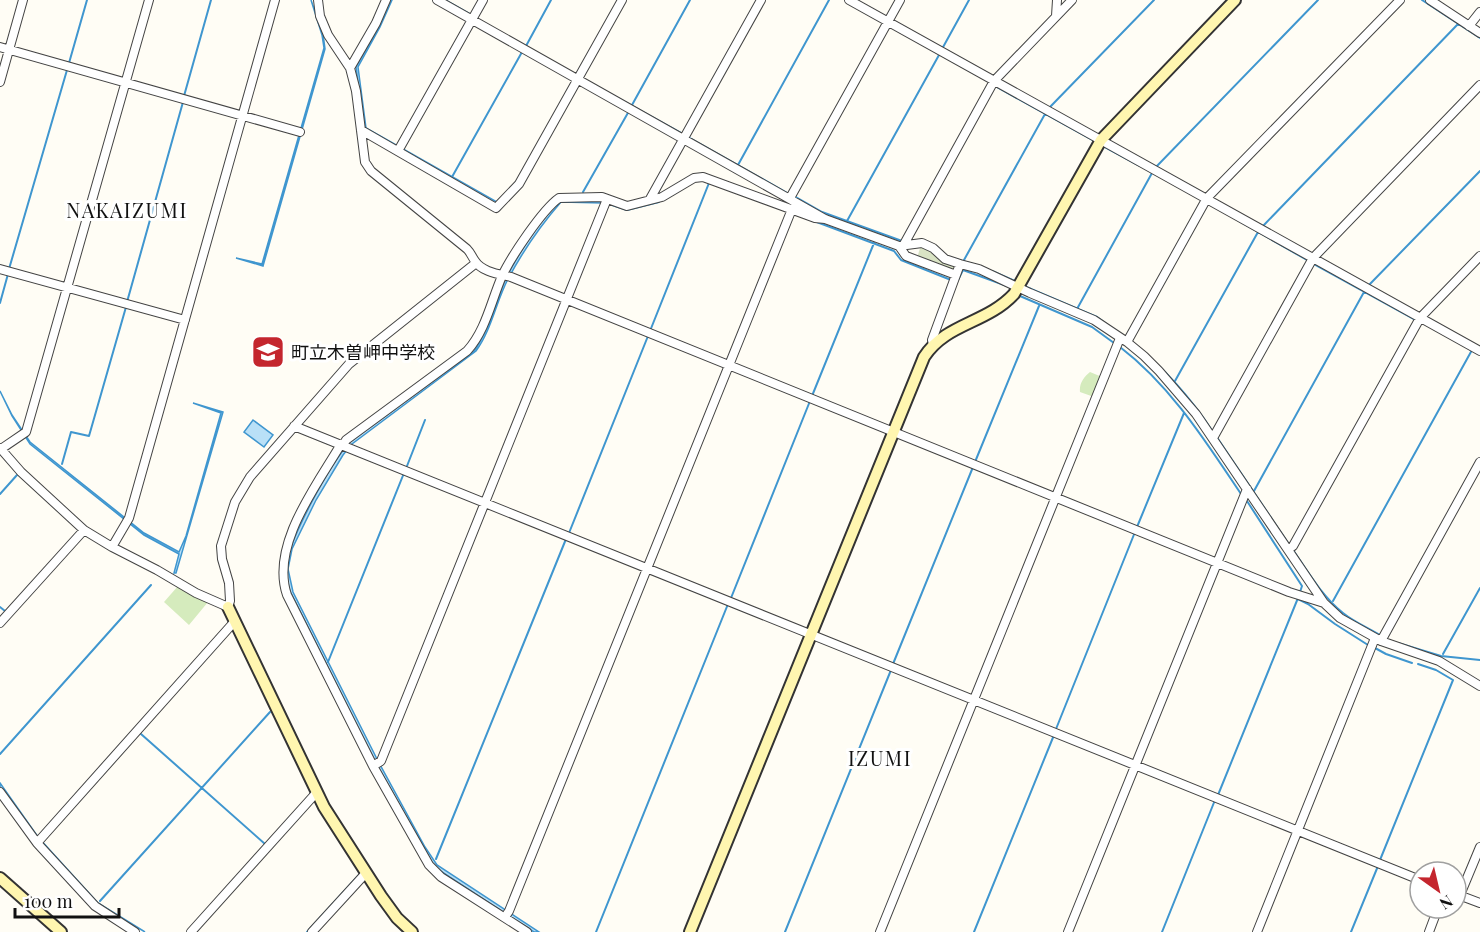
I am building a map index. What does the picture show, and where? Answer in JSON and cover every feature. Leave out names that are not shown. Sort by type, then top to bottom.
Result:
[{"type":"street","points":[[0,82],[23,0]]},
{"type":"street","points":[[149,0],[24,433],[0,448],[21,472],[84,530],[196,593],[228,607],[324,807],[397,918],[411,932]]},
{"type":"street","points":[[112,547],[128,520],[275,0]]},
{"type":"street","points":[[318,0],[320,16],[328,35],[350,69],[356,91],[364,158],[371,171],[467,249],[476,263],[496,274],[567,300],[1289,592],[1324,603]]},
{"type":"street","points":[[350,69],[386,0]]},
{"type":"street","points":[[437,0],[825,219]]},
{"type":"street","points":[[399,149],[483,0]]},
{"type":"street","points":[[361,130],[399,149],[496,208],[519,184],[622,0]]},
{"type":"street","points":[[650,199],[761,0]]},
{"type":"street","points":[[849,0],[887,24],[1207,198],[1480,351]]},
{"type":"street","points":[[790,198],[900,0]]},
{"type":"street","points":[[1056,16],[1057,0]]},
{"type":"street","points":[[956,275],[906,256],[903,244],[994,81],[1072,0]]},
{"type":"street","points":[[690,932],[919,366],[933,345],[946,334],[996,311],[1009,300],[1019,287],[1101,140],[1235,0]]},
{"type":"street","points":[[880,932],[1055,497],[1124,340],[1207,198],[1400,0]]},
{"type":"street","points":[[1430,0],[1480,33]]},
{"type":"street","points":[[1469,26],[1480,12]]},
{"type":"street","points":[[0,47],[300,132]]},
{"type":"street","points":[[1213,438],[1313,258],[1480,85]]},
{"type":"street","points":[[527,932],[507,915],[441,877],[429,865],[287,595],[282,565],[287,545],[309,497],[345,445],[346,440],[467,351],[478,338],[506,276],[540,217],[559,198],[602,197],[627,206],[670,193],[694,178],[703,177],[792,209],[903,244],[922,243],[933,248],[945,259],[979,269],[1094,320],[1124,340],[1160,371],[1196,414],[1324,603],[1340,618],[1378,640],[1439,661],[1480,686]]},
{"type":"street","points":[[377,764],[486,502],[607,199]]},
{"type":"street","points":[[507,915],[792,209]]},
{"type":"street","points":[[1288,550],[1293,546],[1420,318],[1480,256]]},
{"type":"street","points":[[228,607],[230,583],[221,552],[231,512],[250,477],[348,364],[476,263]]},
{"type":"street","points":[[933,345],[932,340],[960,264]]},
{"type":"street","points":[[0,268],[185,320]]},
{"type":"street","points":[[294,426],[1408,875]]},
{"type":"street","points":[[1257,932],[1378,640],[1480,462]]},
{"type":"street","points":[[1068,932],[1247,489]]},
{"type":"street","points":[[0,623],[84,530]]},
{"type":"street","points":[[39,841],[235,621]]},
{"type":"street","points":[[0,792],[95,906],[135,932]]},
{"type":"street","points":[[190,932],[316,792]]},
{"type":"street","points":[[1468,873],[1480,847]]},
{"type":"street","points":[[312,932],[366,873]]},
{"type":"street","points":[[0,878],[59,931]]},
{"type":"green space","points":[[921,245],[957,265],[955,271],[917,258]]},
{"type":"green space","points":[[1090,372],[1102,377],[1094,397],[1080,392],[1082,380]]},
{"type":"green space","points":[[178,586],[208,602],[189,625],[164,602]]},
{"type":"water","points":[[311,0],[323,34],[325,49],[263,266],[236,258],[262,264],[324,48]]},
{"type":"water","points":[[389,0],[392,0],[380,27],[358,67],[366,128],[497,202],[496,204],[364,129],[356,67],[378,28]]},
{"type":"water","points":[[563,200],[603,201],[602,203],[561,202],[539,230],[514,269],[486,335],[476,351],[352,444],[316,500],[292,549],[288,569],[293,592],[378,761],[437,865],[539,932],[534,932],[433,864],[376,763],[291,593],[286,570],[293,542],[301,523],[342,452],[350,442],[474,351],[487,327],[514,263],[538,226],[555,206]]},
{"type":"water","points":[[0,391],[12,415],[30,442],[144,533],[179,552],[186,536],[221,413],[193,403],[223,412],[176,573],[174,573],[179,554],[144,535],[30,444],[12,416]]},
{"type":"water","points":[[253,420],[273,435],[264,447],[244,432]]},
{"type":"water","points":[[0,783],[38,837],[98,903],[145,932],[98,904],[36,838],[0,787]]},
{"type":"waterway","points":[[69,63],[87,0]]},
{"type":"waterway","points":[[184,96],[211,0]]},
{"type":"waterway","points":[[445,0],[470,14]]},
{"type":"waterway","points":[[526,46],[551,0]]},
{"type":"waterway","points":[[632,105],[690,0]]},
{"type":"waterway","points":[[738,165],[829,0]]},
{"type":"waterway","points":[[942,49],[969,0]]},
{"type":"waterway","points":[[1050,107],[1154,0]]},
{"type":"waterway","points":[[1156,167],[1318,0]]},
{"type":"waterway","points":[[1422,0],[1480,38]]},
{"type":"waterway","points":[[1263,226],[1458,24]]},
{"type":"waterway","points":[[452,177],[522,52]]},
{"type":"waterway","points":[[847,221],[939,55]]},
{"type":"waterway","points":[[9,269],[67,70]]},
{"type":"waterway","points":[[591,83],[683,134]]},
{"type":"waterway","points":[[995,86],[1096,142]]},
{"type":"waterway","points":[[127,302],[183,102]]},
{"type":"waterway","points":[[583,192],[629,111]]},
{"type":"waterway","points":[[964,260],[1045,114]]},
{"type":"waterway","points":[[688,137],[789,194]]},
{"type":"waterway","points":[[1103,146],[1140,166]]},
{"type":"waterway","points":[[1369,285],[1480,171]]},
{"type":"waterway","points":[[1077,309],[1152,173]]},
{"type":"waterway","points":[[650,331],[709,183]]},
{"type":"waterway","points":[[794,196],[822,212],[902,241]]},
{"type":"waterway","points":[[612,205],[627,210],[659,202]]},
{"type":"waterway","points":[[814,221],[894,251],[901,260],[951,280]]},
{"type":"waterway","points":[[1239,221],[1307,260]]},
{"type":"waterway","points":[[1175,381],[1258,232]]},
{"type":"waterway","points":[[812,396],[874,243]]},
{"type":"waterway","points":[[952,258],[973,264]]},
{"type":"waterway","points":[[1314,264],[1414,319]]},
{"type":"waterway","points":[[958,280],[963,270],[1007,286]]},
{"type":"waterway","points":[[992,271],[1017,282]]},
{"type":"waterway","points":[[0,303],[8,274]]},
{"type":"waterway","points":[[1024,286],[1097,317],[1112,328]]},
{"type":"waterway","points":[[1254,491],[1364,292]]},
{"type":"waterway","points":[[1020,296],[1092,327],[1114,343]]},
{"type":"waterway","points":[[975,462],[1039,306]]},
{"type":"waterway","points":[[62,464],[71,432],[89,436],[126,307]]},
{"type":"waterway","points":[[569,533],[648,336]]},
{"type":"waterway","points":[[1131,341],[1176,384],[1213,432]]},
{"type":"waterway","points":[[1120,347],[1156,379],[1171,397],[1201,435],[1241,494]]},
{"type":"waterway","points":[[1333,601],[1472,350]]},
{"type":"waterway","points":[[731,598],[810,401]]},
{"type":"waterway","points":[[1137,527],[1184,413]]},
{"type":"waterway","points":[[407,466],[425,420]]},
{"type":"waterway","points":[[1216,436],[1290,546]]},
{"type":"waterway","points":[[893,664],[973,467]]},
{"type":"waterway","points":[[328,662],[404,473]]},
{"type":"waterway","points":[[0,494],[17,475]]},
{"type":"waterway","points":[[1247,501],[1302,586],[1300,592]]},
{"type":"waterway","points":[[1056,729],[1135,532]]},
{"type":"waterway","points":[[436,859],[566,539]]},
{"type":"waterway","points":[[1293,550],[1335,606],[1380,635]]},
{"type":"waterway","points":[[0,754],[151,585]]},
{"type":"waterway","points":[[1443,654],[1480,588]]},
{"type":"waterway","points":[[1218,795],[1298,598]]},
{"type":"waterway","points":[[1298,599],[1368,645]]},
{"type":"waterway","points":[[596,932],[728,604]]},
{"type":"waterway","points":[[0,607],[5,611]]},
{"type":"waterway","points":[[1398,643],[1441,656],[1480,660]]},
{"type":"waterway","points":[[1375,648],[1412,663]]},
{"type":"waterway","points":[[1380,860],[1453,680],[1436,670],[1418,664]]},
{"type":"waterway","points":[[785,932],[891,670]]},
{"type":"waterway","points":[[100,901],[270,712]]},
{"type":"waterway","points":[[141,734],[265,844]]},
{"type":"waterway","points":[[974,932],[1054,735]]},
{"type":"waterway","points":[[1162,932],[1215,800]]},
{"type":"waterway","points":[[1351,932],[1378,866]]},
{"type":"waterway","points":[[307,932],[359,875]]},
{"type":"place","name":"町立木曽岬中学校","points":[[268,352]]},
{"type":"district","name":"NAKAIZUMI","points":[[127,209]]},
{"type":"district","name":"IZUMI","points":[[880,757]]}]
